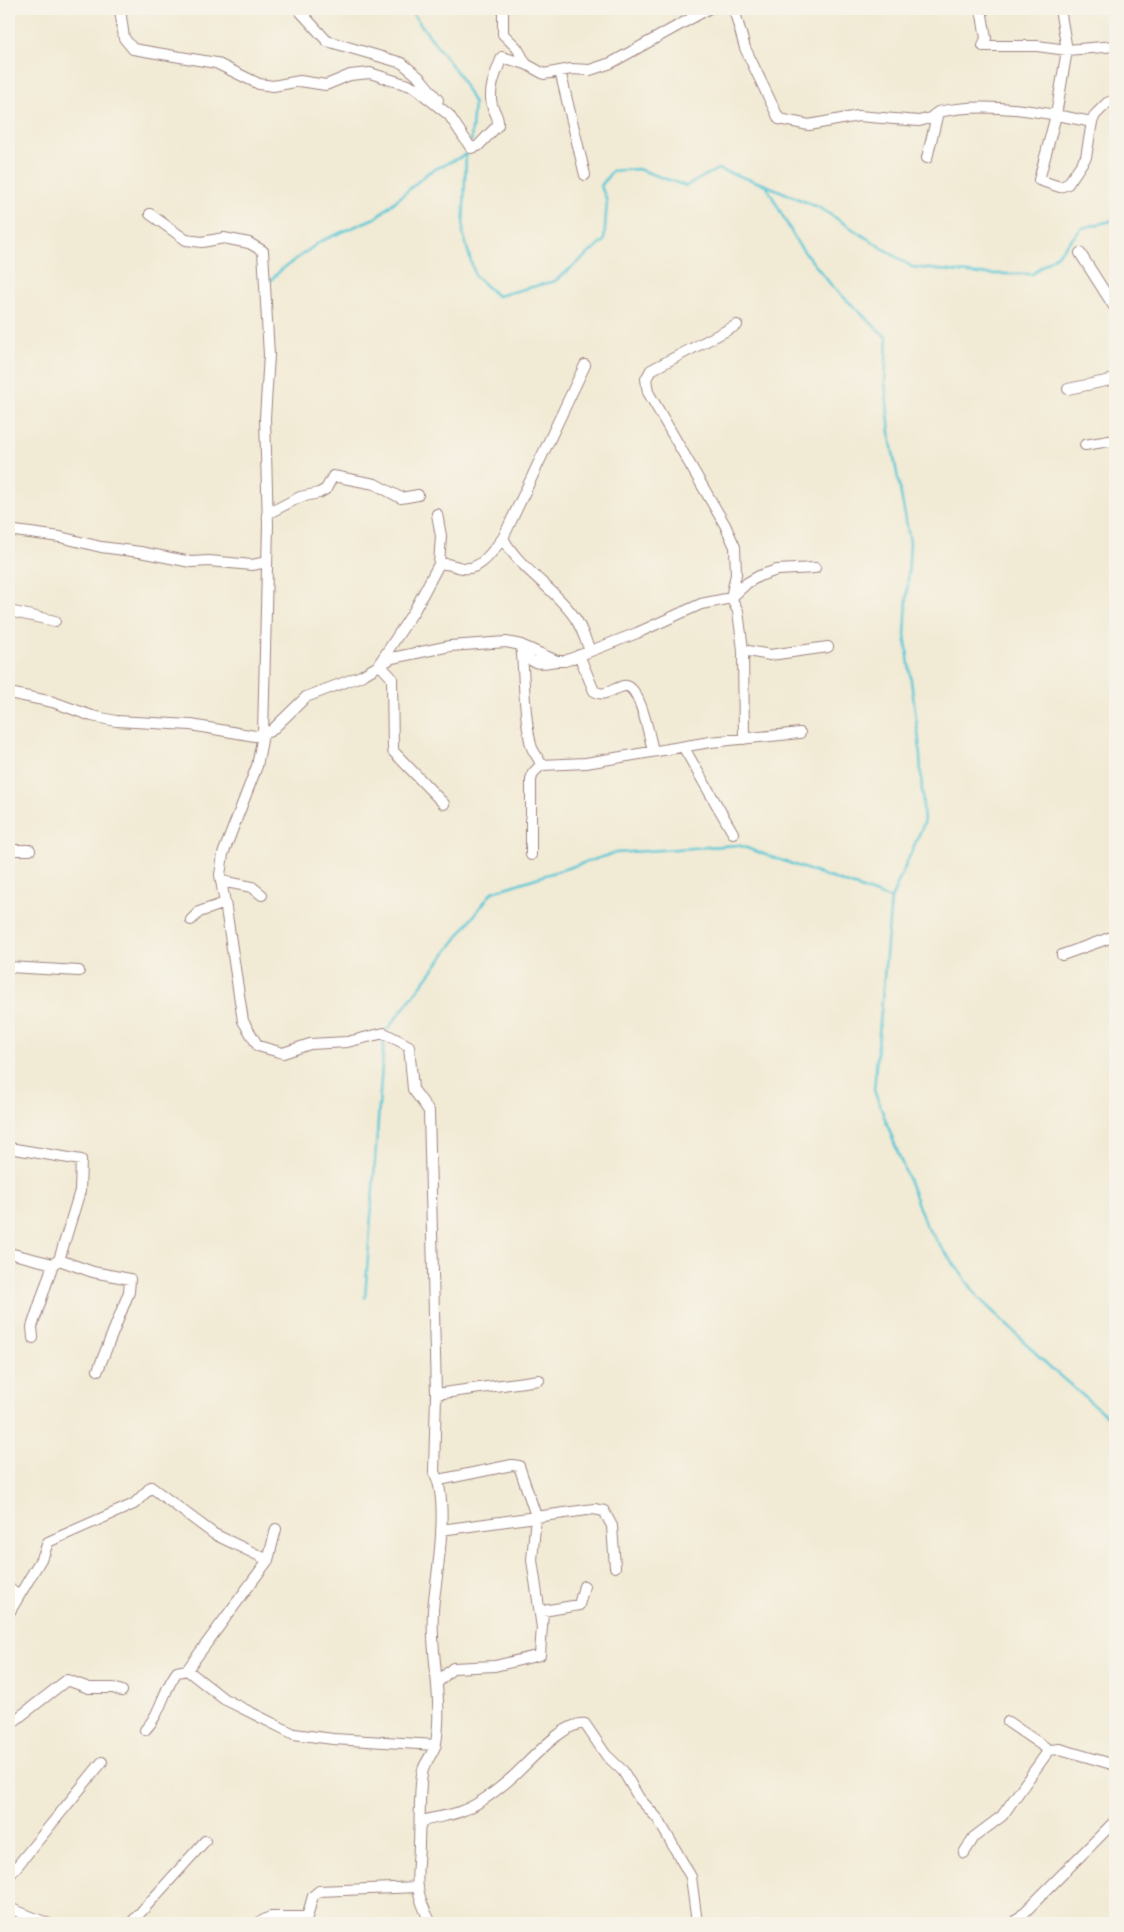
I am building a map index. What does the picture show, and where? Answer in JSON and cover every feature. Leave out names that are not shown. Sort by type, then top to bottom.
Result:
[{"type":"street","points":[[120,9],[124,38],[133,49],[216,63],[264,86],[300,81],[326,85],[350,75],[370,73],[380,74],[414,87],[454,122],[471,148],[478,146],[498,124],[498,117],[492,105],[491,89],[502,57],[526,64],[544,74],[577,68],[590,70],[611,63],[708,9]]},
{"type":"street","points":[[298,9],[327,41],[402,64],[420,78],[438,100],[442,110]]},
{"type":"street","points":[[503,9],[504,34],[517,48],[526,64]]},
{"type":"street","points":[[734,9],[745,48],[779,119],[809,125],[858,116],[919,121],[930,118],[938,112],[994,108],[1056,115],[1092,122]]},
{"type":"street","points":[[981,9],[986,38],[983,46],[1037,46],[1067,50],[1115,46]]},
{"type":"street","points":[[1060,9],[1067,50],[1056,115],[1040,180],[1060,187],[1068,184],[1086,157],[1092,122],[1101,108],[1115,100]]},
{"type":"street","points":[[560,71],[585,175]]},
{"type":"street","points":[[927,158],[938,112]]},
{"type":"street","points":[[150,214],[186,240],[202,242],[224,238],[249,243],[263,251],[269,355],[265,418],[267,562],[263,735],[257,766],[223,854],[222,881],[243,1021],[258,1046],[283,1053],[310,1044],[347,1042],[384,1034],[409,1046],[413,1089],[429,1111],[436,1394],[434,1472],[438,1480],[441,1530],[439,1573],[434,1600],[433,1633],[438,1682],[436,1745],[422,1772],[419,1800],[418,1887],[423,1908],[432,1923]]},
{"type":"street","points":[[1080,252],[1115,308]]},
{"type":"street","points":[[737,325],[651,370],[646,379],[648,392],[725,524],[735,547],[736,574],[731,598],[738,611],[742,650],[744,739]]},
{"type":"street","points":[[439,564],[446,563],[461,568],[481,564],[503,538],[585,365]]},
{"type":"street","points":[[1068,389],[1115,379]]},
{"type":"street","points":[[1085,445],[1115,440]]},
{"type":"street","points":[[267,514],[300,497],[319,493],[326,489],[333,476],[375,484],[401,498],[418,496]]},
{"type":"street","points":[[379,664],[414,611],[439,564],[441,536],[437,514]]},
{"type":"street","points":[[9,532],[15,531],[60,537],[101,547],[191,562],[252,565],[267,562]]},
{"type":"street","points":[[503,538],[511,554],[553,593],[576,619],[590,650]]},
{"type":"street","points":[[9,693],[53,702],[92,716],[116,721],[191,725],[245,735],[263,735],[271,731],[306,697],[361,676],[392,658],[450,646],[506,642],[557,661],[565,661],[637,633],[702,604],[731,598],[747,583],[759,576],[777,570],[815,568]]},
{"type":"street","points":[[9,611],[55,621]]},
{"type":"street","points":[[522,648],[530,737],[535,755],[539,758],[541,765]]},
{"type":"street","points":[[742,650],[770,655],[828,648]]},
{"type":"street","points":[[579,655],[594,691],[607,693],[626,685],[630,687],[646,718],[653,751]]},
{"type":"street","points":[[379,664],[392,678],[393,752],[444,804]]},
{"type":"street","points":[[531,855],[531,780],[533,774],[541,765],[586,763],[653,751],[800,733]]},
{"type":"street","points":[[684,748],[733,833]]},
{"type":"street","points":[[9,850],[30,850]]},
{"type":"street","points":[[222,881],[252,887],[262,895]]},
{"type":"street","points":[[191,920],[199,912],[225,902]]},
{"type":"street","points":[[1062,955],[1115,936]]},
{"type":"street","points":[[9,967],[79,971]]},
{"type":"street","points":[[9,1148],[81,1160],[80,1191],[32,1327],[33,1338]]},
{"type":"street","points":[[9,1254],[56,1262],[92,1272],[130,1279],[129,1292],[98,1370]]},
{"type":"street","points":[[436,1394],[539,1380]]},
{"type":"street","points":[[438,1480],[512,1465],[519,1466],[536,1516],[532,1560],[542,1628]]},
{"type":"street","points":[[9,1613],[44,1554],[48,1542],[134,1504],[150,1487],[214,1534],[268,1560]]},
{"type":"street","points":[[441,1530],[594,1509],[604,1512],[612,1526],[615,1567]]},
{"type":"street","points":[[145,1730],[160,1707],[167,1685],[177,1672],[187,1670],[268,1560],[276,1529]]},
{"type":"street","points":[[438,1682],[453,1668],[504,1665],[540,1655],[543,1611],[579,1605],[584,1586]]},
{"type":"street","points":[[9,1588],[18,1596]]},
{"type":"street","points":[[187,1670],[224,1699],[294,1734],[333,1740],[436,1745]]},
{"type":"street","points":[[9,1724],[66,1680],[89,1688],[113,1688],[122,1691]]},
{"type":"street","points":[[1008,1722],[1049,1750],[1060,1749],[1115,1765]]},
{"type":"street","points":[[420,1826],[423,1821],[454,1814],[474,1806],[507,1782],[554,1739],[574,1725],[585,1724],[606,1755],[624,1771],[639,1798],[661,1823],[691,1877],[697,1923]]},
{"type":"street","points":[[964,1853],[974,1837],[1002,1816],[1049,1750]]},
{"type":"street","points":[[9,1876],[102,1762]]},
{"type":"street","points":[[1014,1923],[1115,1821]]},
{"type":"street","points":[[131,1923],[205,1841]]},
{"type":"street","points":[[258,1923],[270,1917],[307,1917],[313,1896],[319,1891],[418,1887]]},
{"type":"street","points":[[9,1908],[47,1923]]},
{"type":"waterway","points":[[409,9],[459,75],[474,104],[471,141]]},
{"type":"waterway","points":[[470,149],[466,154],[463,233],[475,276],[497,296],[555,281],[604,241],[607,201],[601,186],[612,171],[638,169],[686,186],[718,169],[766,185],[820,208],[912,267],[978,274],[1032,274],[1057,255],[1082,228],[1115,220]]},
{"type":"waterway","points":[[269,282],[281,270],[321,241],[377,217],[429,172],[465,155]]},
{"type":"waterway","points":[[766,185],[798,244],[832,286],[887,338],[885,383],[891,442],[910,542],[905,635],[919,741],[924,823],[891,899],[874,1090],[926,1226],[979,1298],[1053,1370],[1115,1423]]},
{"type":"waterway","points":[[387,1030],[492,892],[615,853],[738,845],[891,899]]},
{"type":"waterway","points":[[365,1298],[384,1038]]}]
